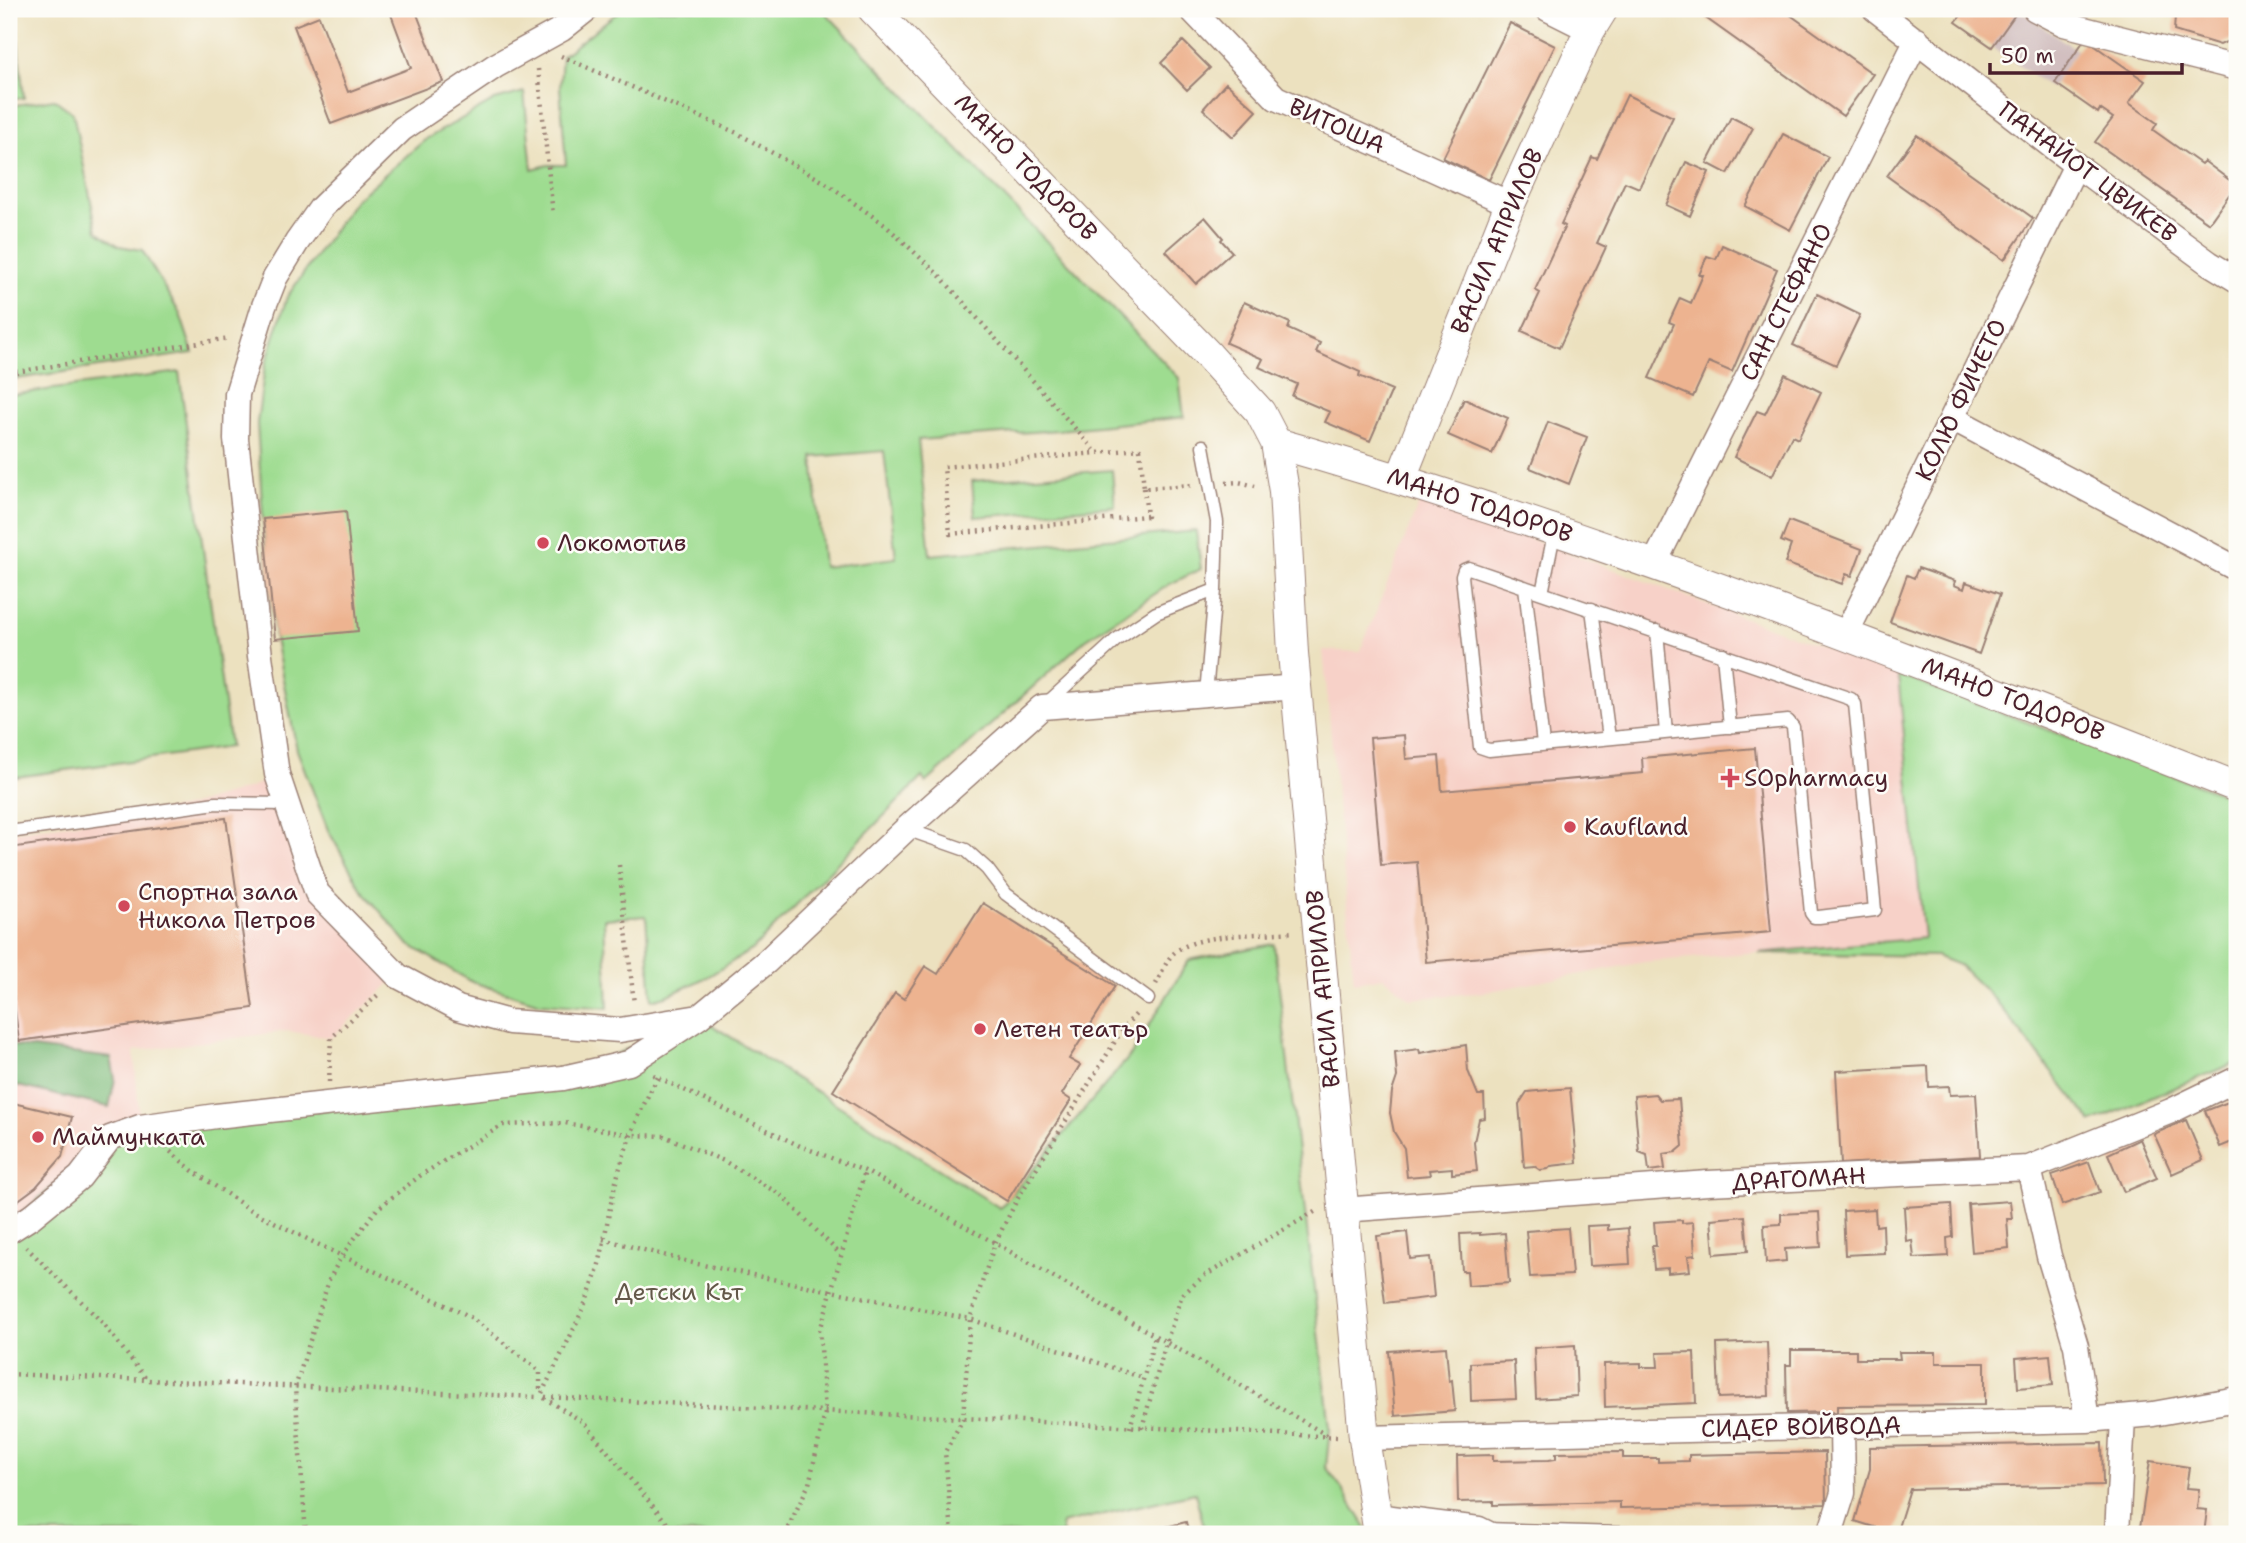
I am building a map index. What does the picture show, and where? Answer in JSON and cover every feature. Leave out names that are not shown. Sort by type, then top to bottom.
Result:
[{"type":"street","points":[[587,9],[562,30],[495,66],[402,128],[335,193],[303,233],[275,278],[237,394],[236,439],[260,656],[277,774],[317,893],[398,976],[458,1008],[509,1022],[620,1030],[699,1017]]},
{"type":"street","name":"МАНО ТОДОРОВ","points":[[873,9],[1209,356],[1260,412],[1276,443],[1401,478],[1654,564],[1846,634],[2237,786]]},
{"type":"street","name":"ВИТОША","points":[[1191,9],[1276,98],[1510,204]]},
{"type":"street","points":[[1548,9],[1597,19]]},
{"type":"street","name":"ПАНАЙОТ ЦВИКЕВ","points":[[1875,9],[2076,166],[2237,280]]},
{"type":"street","points":[[2035,9],[2064,24],[2237,68]]},
{"type":"street","name":"ВАСИЛ АПРИЛОВ","points":[[1401,478],[1510,204],[1597,19]]},
{"type":"street","name":"САН СТЕФАНО","points":[[1654,564],[1917,40]]},
{"type":"street","name":"КОЛЮ ФИЧЕТО","points":[[1846,634],[2076,166]]},
{"type":"street","points":[[1952,418],[2237,569]]},
{"type":"street","name":"ВАСИЛ АПРИЛОВ","points":[[1276,443],[1284,491],[1317,930],[1364,1438],[1378,1525]]},
{"type":"street","points":[[14,1236],[31,1217],[80,1177],[110,1138],[140,1127],[216,1116],[563,1079],[629,1063],[699,1017],[766,962],[906,829],[1042,707],[1297,687]]},
{"type":"street","name":"ДРАГОМАН","points":[[1342,1203],[2029,1168],[2171,1111],[2237,1079]]},
{"type":"street","points":[[2029,1168],[2049,1256],[2076,1346],[2087,1420]]},
{"type":"street","name":"СИДЕР ВОЙВОДА","points":[[1364,1438],[2087,1420],[2123,1418],[2237,1399]]},
{"type":"street","points":[[2117,1534],[2123,1418]]},
{"type":"street","points":[[1830,1534],[1843,1493],[1842,1426]]},
{"type":"street","points":[[1378,1525],[1484,1532]]},
{"type":"lane","points":[[1203,446],[1217,522],[1215,590],[1206,694]]},
{"type":"lane","points":[[1542,593],[1555,529]]},
{"type":"lane","points":[[1469,568],[1525,587],[1846,695],[1854,704],[1875,910],[1814,917],[1811,913],[1792,723],[1788,721],[1489,750],[1480,747],[1462,576],[1464,570],[1469,568]]},
{"type":"lane","points":[[1525,587],[1543,744]]},
{"type":"lane","points":[[1042,707],[1116,640],[1156,613],[1215,590]]},
{"type":"lane","points":[[1592,610],[1609,738]]},
{"type":"lane","points":[[1657,631],[1666,733]]},
{"type":"lane","points":[[1723,654],[1730,727]]},
{"type":"lane","points":[[9,832],[216,803],[286,804]]},
{"type":"lane","points":[[906,829],[966,850],[988,869],[1006,894],[1148,999]]},
{"type":"lane","points":[[1484,1532],[1654,1534]]},
{"type":"path","points":[[553,215],[535,44],[737,133],[826,183],[885,225],[940,276],[1097,453]]},
{"type":"path","points":[[9,373],[255,334]]},
{"type":"path","points":[[1140,449],[1144,488],[1147,516],[950,534],[944,467],[1140,449]]},
{"type":"path","points":[[1144,488],[1239,482],[1284,491]]},
{"type":"path","points":[[619,865],[635,1029]]},
{"type":"path","points":[[952,1534],[945,1452],[963,1419],[970,1319],[995,1243],[1018,1198],[1124,1027],[1148,999],[1172,954],[1198,942],[1227,936],[1317,930]]},
{"type":"path","points":[[329,1079],[331,1038],[398,976]]},
{"type":"path","points":[[629,1063],[800,1146],[865,1171],[1331,1437]]},
{"type":"path","points":[[542,1396],[597,1271],[612,1199],[631,1135],[658,1077]]},
{"type":"path","points":[[306,1534],[295,1388],[329,1280],[342,1255],[377,1209],[421,1175],[503,1125],[565,1123],[631,1135],[664,1136],[724,1161],[781,1195],[840,1254]]},
{"type":"path","points":[[140,1127],[193,1171],[249,1209],[469,1316],[540,1371],[542,1396]]},
{"type":"path","points":[[785,1534],[809,1483],[825,1413],[820,1331],[865,1171]]},
{"type":"path","points":[[1142,1428],[1182,1295],[1204,1276],[1342,1203]]},
{"type":"path","points":[[14,1236],[101,1321],[148,1380]]},
{"type":"path","points":[[603,1240],[692,1264],[970,1319],[1143,1378]]},
{"type":"path","points":[[1129,1427],[1155,1336]]},
{"type":"path","points":[[9,1374],[295,1388],[542,1396],[825,1413],[1364,1438]]},
{"type":"path","points":[[542,1396],[583,1422],[676,1534]]},
{"type":"shaded area","points":[[2018,9],[2077,50],[2051,88],[1992,47]]},
{"type":"shaded area","points":[[1421,498],[1898,675],[1924,938],[1645,962],[1485,992],[1411,999],[1384,977],[1354,982],[1323,650],[1360,652]]},
{"type":"shaded area","points":[[277,774],[317,893],[398,976],[331,1038],[288,1031],[134,1051],[140,1127],[9,1231],[9,832],[182,808],[250,788]]},
{"type":"green space","points":[[9,9],[14,9],[24,98],[9,100]]},
{"type":"green space","points":[[622,9],[822,9],[1179,378],[1184,417],[1059,430],[918,440],[930,555],[1196,531],[1201,569],[1170,584],[1085,640],[926,783],[922,777],[753,949],[707,977],[652,1000],[646,916],[604,919],[608,1008],[540,1003],[472,982],[408,944],[362,890],[328,830],[297,750],[275,639],[257,423],[265,366],[287,297],[355,200],[426,139],[495,100],[524,92],[532,169],[548,165],[566,165],[560,87],[562,56]],"holes":[[[884,451],[896,558],[823,567],[813,457]]]},
{"type":"green space","points":[[54,99],[73,113],[97,231],[119,246],[142,250],[180,314],[193,353],[9,380],[9,106]]},
{"type":"green space","points":[[179,372],[230,747],[9,778],[9,395]]},
{"type":"green space","points":[[1112,470],[1115,506],[975,517],[972,481]]},
{"type":"green space","points":[[1898,675],[2237,799],[2237,1062],[2092,1122],[1994,999],[1959,965],[1936,956],[1759,953],[1924,938]]},
{"type":"green space","name":"Детски Кът","points":[[1274,944],[1330,1428],[1326,1467],[1370,1534],[1206,1534],[1195,1493],[1061,1524],[1063,1534],[9,1534],[9,1224],[110,1138],[563,1078],[699,1017],[1000,1208],[1131,1055],[1189,960]]},
{"type":"green space","points":[[9,1045],[111,1058],[115,1079],[109,1107],[9,1084]]},
{"type":"building","points":[[389,9],[415,9],[443,82],[331,124],[294,26],[319,16],[348,92],[411,68]]},
{"type":"building","points":[[1693,9],[1782,9],[1873,74],[1843,116]]},
{"type":"building","points":[[1966,9],[2019,9],[1992,47],[1956,22]]},
{"type":"building","points":[[2154,9],[2237,9],[2237,37],[2220,45],[2174,31],[2175,16]]},
{"type":"building","points":[[1510,23],[1555,46],[1489,180],[1443,158]]},
{"type":"building","points":[[2085,39],[2145,81],[2129,103],[2157,123],[2153,130],[2201,164],[2204,161],[2236,185],[2209,223],[2095,142],[2113,118],[2100,109],[2098,113],[2055,83]]},
{"type":"building","points":[[1183,41],[1210,68],[1187,90],[1161,63]]},
{"type":"building","points":[[1226,83],[1257,111],[1233,137],[1203,109]]},
{"type":"building","points":[[1627,95],[1673,117],[1639,188],[1625,182],[1597,243],[1606,247],[1559,348],[1522,331],[1540,293],[1535,290],[1565,226],[1561,224],[1592,157],[1597,159]]},
{"type":"building","points":[[1731,117],[1753,128],[1728,174],[1707,163]]},
{"type":"building","points":[[1783,134],[1828,157],[1790,230],[1745,206]]},
{"type":"building","points":[[1917,135],[2033,218],[2004,260],[1887,176]]},
{"type":"building","points":[[1686,162],[1709,172],[1690,216],[1666,205]]},
{"type":"building","points":[[1205,217],[1232,252],[1196,284],[1166,251]]},
{"type":"building","points":[[1722,245],[1777,269],[1732,372],[1709,362],[1693,397],[1649,378],[1674,324],[1669,322],[1680,298],[1691,303],[1703,275],[1699,275],[1707,256],[1716,259]]},
{"type":"building","points":[[1817,294],[1860,315],[1836,365],[1793,345]]},
{"type":"building","points":[[1244,302],[1290,323],[1288,329],[1320,343],[1316,352],[1360,372],[1359,376],[1392,390],[1370,441],[1325,422],[1330,412],[1292,396],[1297,384],[1259,367],[1263,359],[1226,343]]},
{"type":"building","points":[[1785,374],[1821,392],[1798,439],[1792,436],[1772,476],[1734,457],[1757,411],[1765,414]]},
{"type":"building","points":[[1464,399],[1508,418],[1492,454],[1448,435]]},
{"type":"building","points":[[1548,422],[1587,437],[1569,484],[1530,468]]},
{"type":"building","points":[[346,511],[358,631],[275,639],[263,519]]},
{"type":"building","points":[[1789,521],[1862,549],[1852,576],[1846,574],[1842,584],[1785,563],[1791,545],[1781,541]]},
{"type":"building","points":[[1918,568],[1955,581],[1954,585],[1964,589],[1966,582],[2000,594],[1979,654],[1890,622],[1907,575],[1914,578]]},
{"type":"building","name":"Kaufland","points":[[1404,735],[1406,759],[1439,756],[1442,791],[1643,773],[1642,758],[1755,748],[1771,932],[1426,962],[1417,862],[1381,865],[1370,738]]},
{"type":"building","name":"Спортна зала Никола Петров","points":[[226,818],[253,1008],[19,1041],[9,964],[9,848]]},
{"type":"building","name":"Летен театър","points":[[983,903],[1115,986],[1069,1059],[1080,1065],[1062,1094],[1071,1100],[1007,1201],[833,1091],[895,993],[904,999],[925,966],[938,974]]},
{"type":"building","points":[[1466,1045],[1468,1071],[1478,1095],[1484,1095],[1485,1118],[1479,1119],[1474,1142],[1477,1171],[1452,1174],[1452,1168],[1429,1170],[1430,1175],[1407,1177],[1404,1148],[1394,1132],[1390,1113],[1397,1077],[1395,1052],[1419,1049],[1420,1053]]},
{"type":"building","points":[[1928,1066],[1929,1087],[1949,1086],[1950,1095],[1976,1094],[1980,1156],[1841,1164],[1836,1071]]},
{"type":"building","points":[[1570,1088],[1577,1163],[1540,1170],[1534,1166],[1524,1167],[1519,1104],[1527,1092]]},
{"type":"building","points":[[1655,1094],[1660,1100],[1679,1099],[1683,1146],[1676,1152],[1663,1154],[1665,1169],[1649,1171],[1647,1155],[1639,1152],[1634,1096]]},
{"type":"building","points":[[2236,1099],[2237,1140],[2220,1147],[2205,1111]]},
{"type":"building","name":"Маймунката","points":[[9,1102],[72,1117],[62,1157],[36,1187],[9,1207]]},
{"type":"building","points":[[2186,1120],[2203,1160],[2172,1174],[2154,1134]]},
{"type":"building","points":[[2140,1139],[2157,1178],[2124,1192],[2108,1154]]},
{"type":"building","points":[[2089,1162],[2100,1192],[2062,1205],[2052,1175]]},
{"type":"building","points":[[2010,1201],[2012,1219],[2007,1219],[2009,1248],[1972,1252],[1968,1204]]},
{"type":"building","points":[[1951,1204],[1953,1237],[1947,1238],[1948,1256],[1914,1258],[1912,1240],[1906,1241],[1904,1207]]},
{"type":"building","points":[[1875,1209],[1876,1226],[1883,1225],[1884,1253],[1845,1255],[1843,1211]]},
{"type":"building","points":[[1819,1212],[1821,1247],[1785,1249],[1786,1261],[1766,1263],[1764,1225],[1781,1224],[1781,1214]]},
{"type":"building","points":[[1745,1216],[1748,1251],[1714,1254],[1711,1219]]},
{"type":"building","points":[[1682,1220],[1682,1223],[1693,1222],[1695,1255],[1688,1256],[1690,1271],[1668,1273],[1668,1268],[1654,1269],[1654,1222]]},
{"type":"building","points":[[1608,1225],[1608,1230],[1628,1228],[1630,1264],[1589,1266],[1587,1226]]},
{"type":"building","points":[[1568,1228],[1572,1275],[1530,1277],[1526,1231]]},
{"type":"building","points":[[1407,1232],[1410,1259],[1430,1257],[1434,1297],[1385,1303],[1377,1236]]},
{"type":"building","points":[[1505,1233],[1509,1283],[1468,1286],[1467,1271],[1462,1271],[1460,1234]]},
{"type":"building","points":[[1767,1342],[1769,1396],[1719,1398],[1717,1344]]},
{"type":"building","points":[[1575,1345],[1577,1396],[1536,1399],[1534,1348]]},
{"type":"building","points":[[1446,1347],[1455,1411],[1395,1416],[1389,1351]]},
{"type":"building","points":[[1791,1350],[1856,1350],[1856,1359],[1900,1359],[1899,1352],[1936,1352],[1936,1363],[1985,1363],[1985,1405],[1837,1406],[1837,1412],[1787,1413],[1786,1365],[1791,1365]]},
{"type":"building","points":[[1694,1352],[1696,1403],[1605,1407],[1604,1364],[1641,1363],[1641,1367],[1658,1367],[1657,1353]]},
{"type":"building","points":[[2050,1355],[2053,1385],[2018,1388],[2016,1358]]},
{"type":"building","points":[[1514,1361],[1516,1399],[1471,1401],[1470,1363]]},
{"type":"building","points":[[2102,1443],[2103,1485],[1910,1489],[1896,1534],[1855,1521],[1870,1469],[1870,1447]]},
{"type":"building","points":[[1623,1452],[1623,1458],[1658,1458],[1658,1462],[1689,1461],[1689,1455],[1825,1452],[1826,1504],[1620,1508],[1620,1502],[1493,1505],[1493,1501],[1458,1502],[1457,1456],[1493,1455],[1493,1461],[1549,1460],[1556,1459],[1556,1453]]},
{"type":"building","points":[[2150,1461],[2189,1467],[2186,1488],[2199,1489],[2197,1509],[2207,1510],[2204,1534],[2139,1534]]},
{"type":"building","points":[[1186,1522],[1189,1534],[1141,1534],[1141,1533]]},
{"type":"place","name":"Локомотив","points":[[543,543]]},
{"type":"place","name":"SOpharmacy","points":[[1730,778]]},
{"type":"place","name":"Kaufland","points":[[1570,827]]},
{"type":"place","name":"Спортна зала Никола Петров","points":[[124,906]]},
{"type":"place","name":"Летен театър","points":[[980,1029]]},
{"type":"place","name":"Маймунката","points":[[38,1137]]}]
